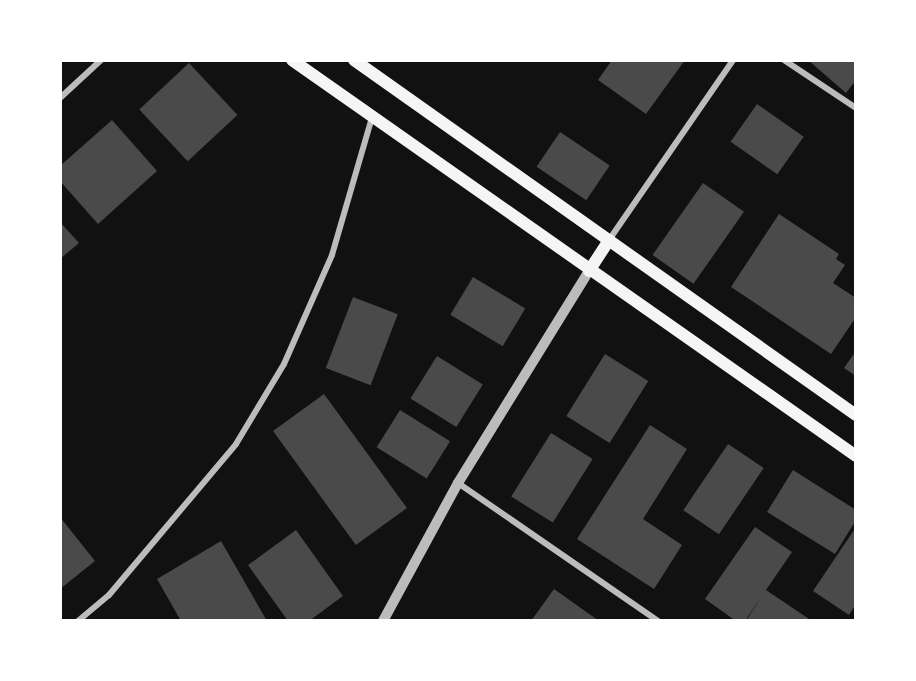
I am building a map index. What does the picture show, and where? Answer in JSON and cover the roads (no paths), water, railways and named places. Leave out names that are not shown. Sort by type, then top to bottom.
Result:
[{"type":"main road","points":[[292,60],[589,271],[856,456]]},
{"type":"main road","points":[[354,60],[856,415]]},
{"type":"main road","points":[[589,271],[609,240]]},
{"type":"street","points":[[60,98],[101,60]]},
{"type":"street","points":[[609,240],[733,60]]},
{"type":"street","points":[[784,60],[856,108]]},
{"type":"street","points":[[78,621],[109,595],[236,444],[284,364],[332,255],[373,116]]},
{"type":"street","points":[[382,621],[458,483],[589,271]]},
{"type":"street","points":[[458,483],[658,621]]}]
